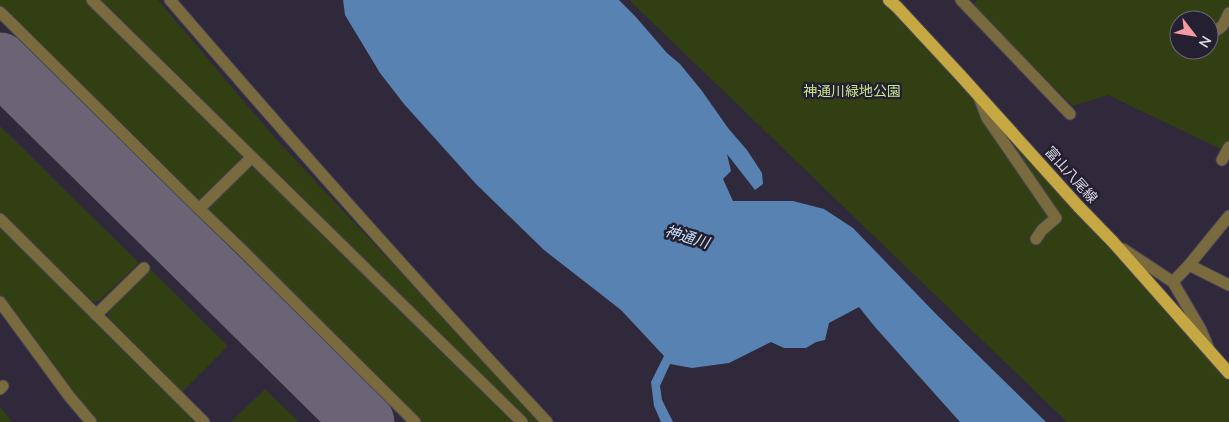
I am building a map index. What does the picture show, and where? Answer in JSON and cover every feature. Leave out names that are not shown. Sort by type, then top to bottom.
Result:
[{"type":"main road","name":"富山八尾線","points":[[889,0],[936,48],[1078,206],[1113,242],[1229,373]]},
{"type":"street","points":[[92,0],[522,422]]},
{"type":"street","points":[[170,0],[268,115],[441,308],[547,422]]},
{"type":"street","points":[[961,0],[1070,114]]},
{"type":"street","points":[[0,12],[415,422]]},
{"type":"street","points":[[1219,30],[1229,13]]},
{"type":"street","points":[[978,96],[987,118],[1056,218],[1042,230],[1036,239]]},
{"type":"street","points":[[1222,160],[1229,146]]},
{"type":"street","points":[[199,209],[251,158]]},
{"type":"street","points":[[1172,282],[1229,216]]},
{"type":"street","points":[[0,220],[204,422]]},
{"type":"street","points":[[1113,242],[1172,282],[1201,330],[1208,348]]},
{"type":"street","points":[[1188,265],[1229,285]]},
{"type":"street","points":[[96,315],[144,268]]},
{"type":"street","points":[[0,302],[69,396],[91,422]]},
{"type":"green space","points":[[0,0],[87,0],[239,150],[242,155],[241,161],[201,204],[0,6]]},
{"type":"green space","points":[[101,0],[158,0],[276,139],[541,422],[530,422]]},
{"type":"green space","name":"神通川緑地公園","points":[[629,0],[889,0],[1229,376],[1229,422],[1067,422]]},
{"type":"green space","points":[[977,0],[1229,0],[1229,153],[1108,95],[1073,106],[972,6]]},
{"type":"green space","points":[[0,126],[139,263],[99,301],[91,302],[0,212]]},
{"type":"green space","points":[[253,168],[259,170],[515,422],[421,422],[206,208],[242,173]]},
{"type":"green space","points":[[0,226],[198,422],[93,422],[0,298]]},
{"type":"green space","points":[[148,267],[228,346],[182,392],[109,320],[108,314],[112,304]]},
{"type":"green space","points":[[265,389],[299,422],[231,422]]},
{"type":"green space","points":[[0,406],[12,422],[0,422]]},
{"type":"water","name":"神通川","points":[[343,0],[619,0],[667,53],[680,64],[747,150],[762,173],[763,184],[755,190],[727,154],[731,171],[723,179],[733,201],[793,201],[824,209],[853,228],[938,316],[1046,422],[960,422],[859,307],[829,323],[825,340],[816,342],[806,348],[784,348],[771,342],[729,363],[692,368],[670,364],[660,386],[662,400],[673,422],[661,422],[654,406],[651,382],[664,356],[621,310],[544,250],[476,184],[404,104],[380,73],[345,15]]},
{"type":"runway","points":[[0,63],[364,422]]}]
